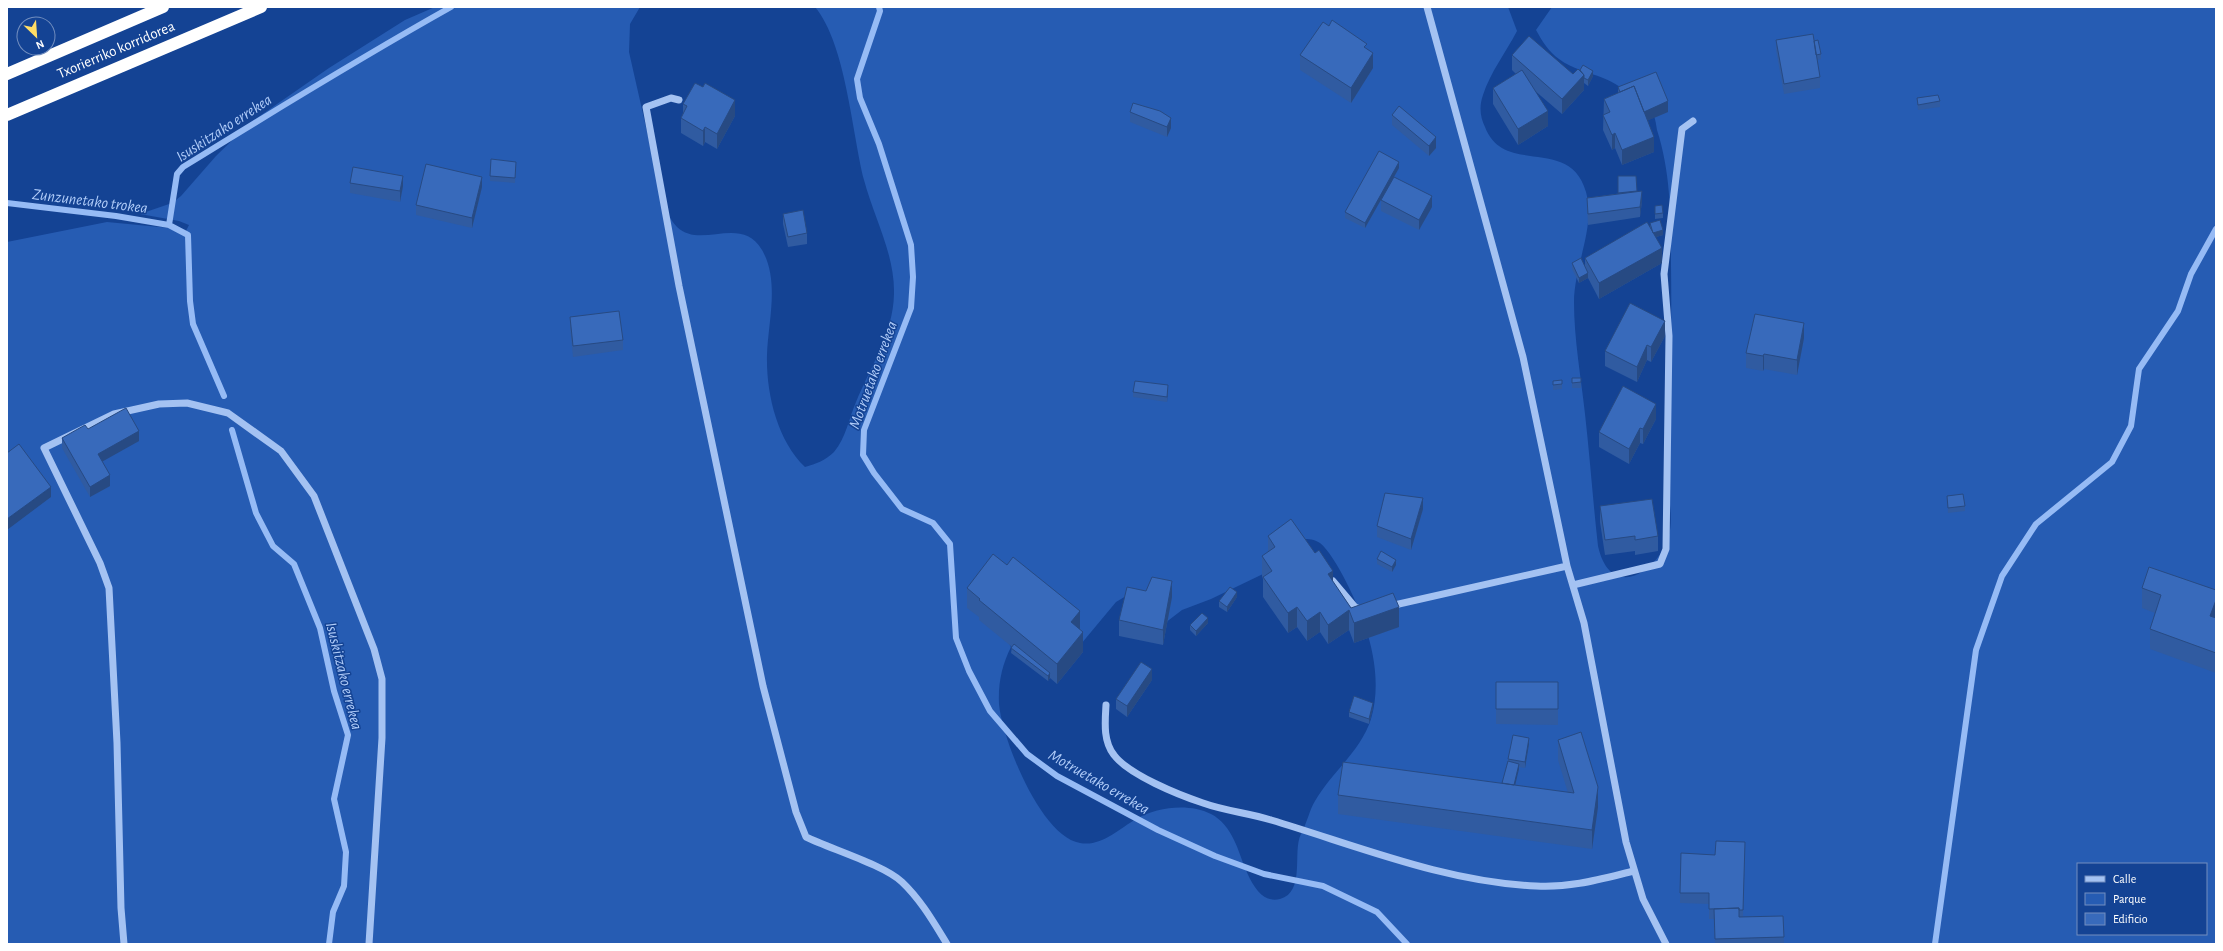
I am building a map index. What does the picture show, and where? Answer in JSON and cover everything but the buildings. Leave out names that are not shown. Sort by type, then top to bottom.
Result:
[{"type":"highway","name":"Txorierriko korridorea","points":[[7,74],[163,7]]},
{"type":"highway","name":"Txorierriko korridorea","points":[[7,115],[261,7]]},
{"type":"street","points":[[1426,7],[1523,356],[1567,566],[1584,623],[1626,842],[1643,899],[1666,944]]},
{"type":"street","points":[[679,100],[671,98],[646,108],[679,286],[761,678],[796,812],[806,837],[872,865],[901,881],[919,901],[947,944]]},
{"type":"street","points":[[1573,585],[1660,564],[1666,549],[1669,336],[1664,274],[1682,130],[1693,120]]},
{"type":"street","points":[[124,944],[121,908],[118,743],[109,588],[100,562],[44,448],[114,414],[159,404],[187,403],[228,413],[281,451],[314,496],[374,649],[382,679],[382,738],[369,944]]},
{"type":"street","points":[[1384,607],[1567,566]]},
{"type":"street","points":[[1333,581],[1355,607],[1361,610],[1369,611]]},
{"type":"street","points":[[1106,705],[1104,729],[1114,754],[1137,775],[1204,804],[1270,820],[1354,847],[1452,874],[1499,884],[1538,887],[1578,886],[1634,871]]},
{"type":"green space","points":[[435,7],[640,7],[630,24],[629,52],[662,198],[668,213],[677,227],[687,233],[697,235],[732,233],[743,234],[753,240],[762,250],[771,275],[772,288],[767,355],[767,370],[771,400],[780,430],[795,456],[805,467],[828,457],[834,452],[842,441],[856,402],[880,350],[890,323],[894,294],[888,250],[864,180],[841,66],[826,23],[815,7],[1508,7],[1517,31],[1486,87],[1481,103],[1481,115],[1485,127],[1494,142],[1507,150],[1521,155],[1552,160],[1566,165],[1578,175],[1586,192],[1588,205],[1587,233],[1577,275],[1574,302],[1576,344],[1587,430],[1598,546],[1604,563],[1613,573],[1623,577],[1634,576],[1645,570],[1655,561],[1663,549],[1669,535],[1671,520],[1668,482],[1671,343],[1671,248],[1668,180],[1662,146],[1655,120],[1650,109],[1612,82],[1575,68],[1564,62],[1555,56],[1543,42],[1536,30],[1552,7],[2216,7],[2216,944],[7,944],[7,242],[107,222],[170,228],[184,235],[189,225],[179,221],[140,214],[172,203],[181,196],[216,156],[251,122],[329,68],[405,20]],"holes":[[[1303,539],[1309,539],[1320,543],[1326,549],[1340,570],[1352,594],[1362,617],[1368,637],[1374,660],[1376,684],[1374,708],[1366,731],[1353,752],[1329,781],[1311,809],[1299,841],[1296,880],[1288,895],[1280,899],[1270,899],[1262,895],[1250,878],[1234,840],[1227,828],[1215,816],[1193,808],[1163,809],[1144,815],[1110,836],[1088,844],[1080,843],[1065,837],[1051,824],[1038,806],[1026,784],[1007,740],[999,704],[999,689],[1001,674],[1011,647],[999,627],[1081,644],[1116,602],[1126,596],[1165,623],[1182,610],[1211,599],[1263,574]]]},
{"type":"waterway","name":"Isuskitzako errekea","points":[[224,396],[193,324],[190,301],[188,235],[169,225],[177,174],[183,167],[283,106],[451,7]]},
{"type":"waterway","name":"Motruetako errekea","points":[[879,7],[880,11],[857,79],[860,98],[879,144],[911,245],[913,277],[911,308],[864,430],[863,455],[874,473],[902,509],[933,523],[950,544],[956,638],[969,671],[990,711],[1027,754],[1057,776],[1158,830],[1215,856],[1264,874],[1323,886],[1377,912],[1407,944]]},
{"type":"waterway","name":"Zunzunetako trokea","points":[[7,203],[116,216],[169,225]]},
{"type":"waterway","points":[[1935,944],[1976,650],[2002,576],[2036,524],[2112,462],[2131,426],[2139,369],[2178,311],[2191,274],[2216,229]]},
{"type":"waterway","name":"Isuskitzako errekea","points":[[232,430],[256,513],[273,546],[294,564],[320,628],[334,691],[348,735],[334,799],[346,852],[344,886],[333,912],[329,944]]}]
